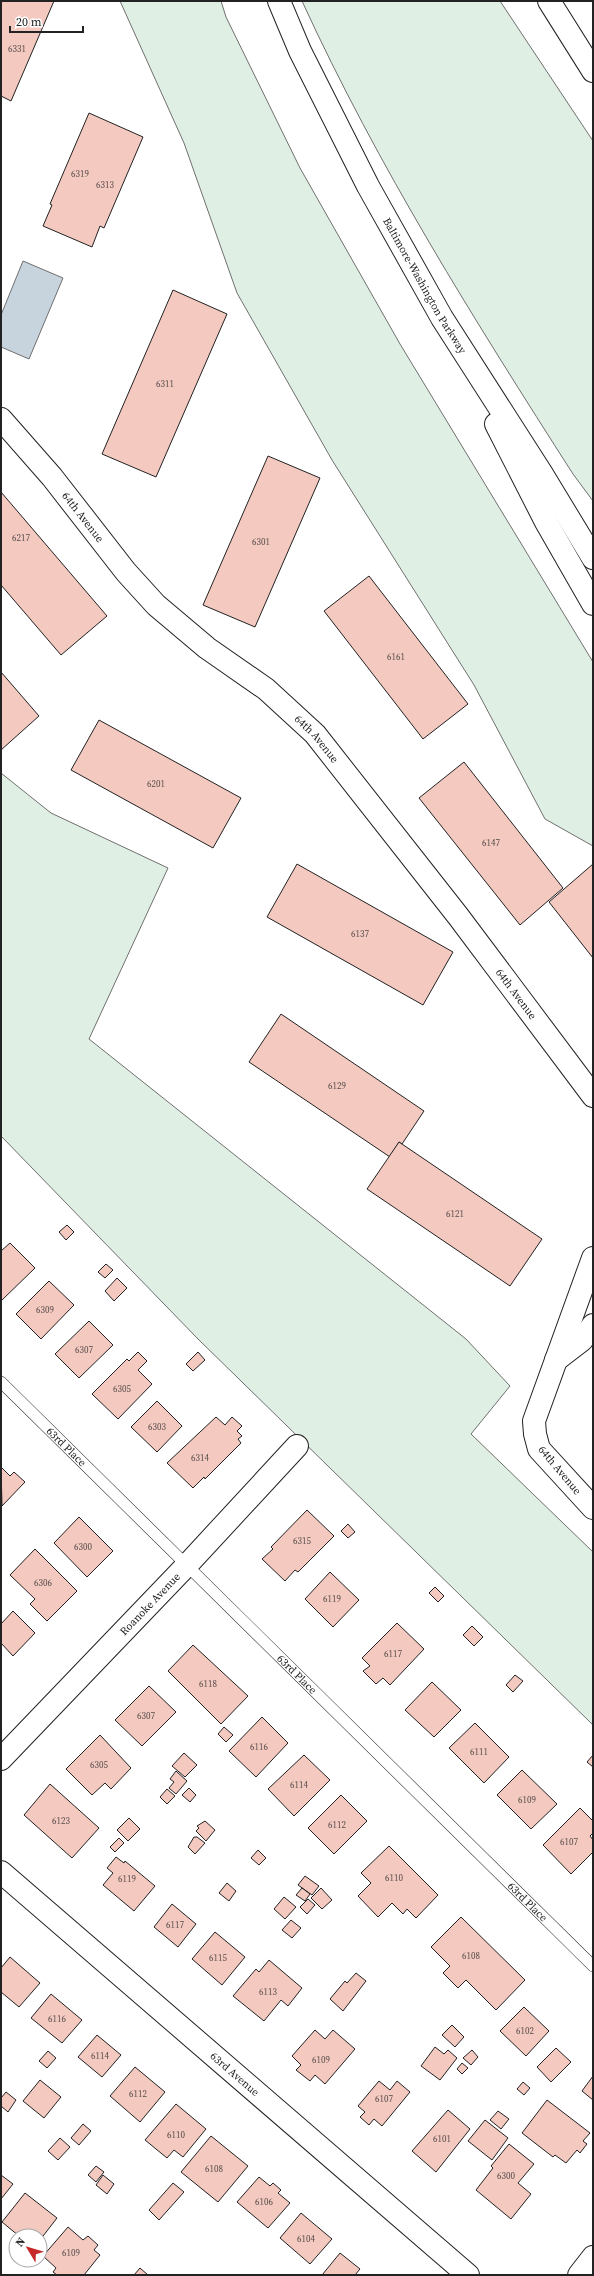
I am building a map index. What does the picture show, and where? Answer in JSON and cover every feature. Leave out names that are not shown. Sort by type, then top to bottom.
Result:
[{"type":"main road","name":"Baltimore-Washington Parkway","points":[[279,1],[300,51],[368,186],[442,318],[542,474],[593,558]]},
{"type":"main road","points":[[549,1],[593,71]]},
{"type":"main road","points":[[442,318],[546,522],[593,604]]},
{"type":"main road","name":"64th Avenue","points":[[1,419],[52,477],[126,572],[156,605],[207,648],[266,689],[315,734],[458,916],[593,1096]]},
{"type":"main road","name":"64th Avenue","points":[[593,1258],[534,1422],[535,1434],[539,1448],[593,1508]]},
{"type":"main road","points":[[556,1360],[582,1340],[593,1325]]},
{"type":"main road","name":"Roanoke Avenue","points":[[1,1759],[187,1565],[296,1446]]},
{"type":"main road","name":"63rd Avenue","points":[[1,1872],[468,2275]]},
{"type":"main road","points":[[579,2275],[593,2257]]},
{"type":"lane","name":"63rd Place","points":[[1,1382],[593,1966]]},
{"type":"green space","points":[[120,1],[221,1],[226,17],[300,168],[400,344],[593,662],[593,846],[545,819],[474,685],[332,460],[237,293],[184,143]]},
{"type":"green space","points":[[302,1],[500,1],[593,141],[593,501],[573,474],[536,417],[429,242],[395,183],[331,63]]},
{"type":"green space","points":[[1,773],[51,813],[168,868],[89,1039],[466,1339],[510,1386],[471,1434],[593,1552],[593,1725],[198,1339],[1,1136]]},
{"type":"shaded area","points":[[23,261],[63,278],[29,359],[1,347],[1,315]]},
{"type":"building","points":[[1,1],[54,1],[11,101],[1,96]]},
{"type":"building","points":[[89,113],[143,137],[104,228],[100,226],[92,247],[43,226],[52,205],[50,204]]},
{"type":"building","points":[[173,290],[227,314],[156,477],[102,454]]},
{"type":"building","points":[[268,456],[320,478],[255,627],[203,605]]},
{"type":"building","points":[[1,492],[107,616],[61,655],[1,585]]},
{"type":"building","points":[[369,576],[468,704],[423,739],[324,611]]},
{"type":"building","points":[[1,672],[39,716],[1,750]]},
{"type":"building","points":[[99,720],[241,798],[213,848],[71,770]]},
{"type":"building","points":[[464,762],[563,888],[520,925],[419,798]]},
{"type":"building","points":[[297,864],[453,952],[423,1005],[267,917]]},
{"type":"building","points":[[593,864],[593,958],[549,902]]},
{"type":"building","points":[[281,1014],[424,1111],[402,1144],[399,1142],[390,1157],[249,1062]]},
{"type":"building","points":[[399,1142],[542,1239],[510,1286],[367,1189]]},
{"type":"building","points":[[67,1225],[74,1232],[66,1240],[59,1232]]},
{"type":"building","points":[[10,1243],[35,1268],[1,1301],[1,1251]]},
{"type":"building","points":[[106,1264],[113,1270],[105,1278],[98,1272]]},
{"type":"building","points":[[117,1278],[127,1288],[114,1301],[105,1291]]},
{"type":"building","points":[[49,1281],[74,1305],[41,1339],[16,1314]]},
{"type":"building","points":[[89,1321],[113,1345],[79,1378],[55,1354]]},
{"type":"building","points":[[138,1352],[147,1361],[138,1370],[152,1384],[118,1419],[92,1394],[127,1359],[129,1361]]},
{"type":"building","points":[[198,1352],[205,1360],[193,1371],[186,1364]]},
{"type":"building","points":[[157,1401],[182,1426],[157,1452],[131,1427]]},
{"type":"building","points":[[216,1417],[225,1425],[232,1417],[242,1426],[237,1431],[242,1436],[238,1439],[241,1443],[205,1479],[204,1477],[193,1488],[167,1463]]},
{"type":"building","points":[[1,1467],[10,1476],[14,1472],[25,1482],[2,1506]]},
{"type":"building","points":[[307,1510],[334,1536],[298,1572],[295,1570],[285,1581],[262,1559],[273,1549],[271,1547]]},
{"type":"building","points":[[79,1517],[113,1551],[87,1577],[54,1543]]},
{"type":"building","points":[[348,1524],[355,1532],[348,1538],[341,1531]]},
{"type":"building","points":[[35,1549],[77,1591],[47,1621],[30,1604],[35,1599],[10,1575]]},
{"type":"building","points":[[330,1572],[359,1600],[333,1627],[305,1599]]},
{"type":"building","points":[[435,1587],[444,1596],[438,1602],[429,1593]]},
{"type":"building","points":[[13,1611],[35,1633],[13,1656],[1,1643],[1,1624]]},
{"type":"building","points":[[397,1623],[424,1649],[390,1685],[383,1678],[376,1684],[363,1671],[370,1666],[362,1658]]},
{"type":"building","points":[[472,1626],[483,1637],[474,1646],[463,1635]]},
{"type":"building","points":[[193,1645],[248,1696],[221,1724],[168,1671]]},
{"type":"building","points":[[515,1675],[523,1681],[513,1692],[506,1685]]},
{"type":"building","points":[[432,1682],[461,1710],[434,1737],[405,1710]]},
{"type":"building","points":[[149,1686],[176,1712],[142,1746],[115,1720]]},
{"type":"building","points":[[262,1717],[288,1743],[256,1777],[229,1751]]},
{"type":"building","points":[[475,1723],[509,1757],[484,1783],[449,1748]]},
{"type":"building","points":[[224,1727],[233,1735],[226,1742],[218,1734]]},
{"type":"building","points":[[100,1735],[131,1768],[111,1789],[105,1783],[92,1795],[66,1769]]},
{"type":"building","points":[[184,1753],[197,1765],[185,1777],[172,1766]]},
{"type":"building","points":[[304,1755],[330,1780],[294,1816],[268,1789]]},
{"type":"building","points":[[593,1755],[593,1767],[587,1762]]},
{"type":"building","points":[[522,1770],[557,1804],[531,1829],[497,1795]]},
{"type":"building","points":[[176,1771],[187,1781],[176,1794],[169,1788],[174,1782],[170,1779]]},
{"type":"building","points":[[50,1784],[99,1828],[72,1858],[24,1815]]},
{"type":"building","points":[[189,1788],[196,1795],[190,1802],[182,1795]]},
{"type":"building","points":[[167,1789],[175,1796],[167,1804],[160,1797]]},
{"type":"building","points":[[341,1795],[367,1821],[334,1854],[308,1828]]},
{"type":"building","points":[[580,1808],[593,1821],[593,1833],[590,1836],[593,1840],[593,1852],[571,1874],[543,1845]]},
{"type":"building","points":[[129,1818],[140,1829],[128,1841],[117,1830]]},
{"type":"building","points":[[205,1821],[215,1830],[206,1841],[196,1831],[199,1828],[197,1826]]},
{"type":"building","points":[[194,1837],[197,1837],[205,1843],[195,1854],[188,1847]]},
{"type":"building","points":[[119,1838],[124,1843],[115,1852],[110,1847]]},
{"type":"building","points":[[389,1846],[438,1895],[416,1918],[407,1909],[403,1914],[392,1903],[378,1917],[358,1896],[371,1883],[361,1873]]},
{"type":"building","points":[[258,1850],[266,1858],[259,1865],[251,1858]]},
{"type":"building","points":[[116,1857],[124,1863],[125,1861],[155,1886],[134,1911],[103,1885],[113,1873],[107,1868]]},
{"type":"building","points":[[305,1876],[319,1886],[312,1895],[298,1885]]},
{"type":"building","points":[[227,1883],[236,1891],[229,1901],[219,1893]]},
{"type":"building","points":[[302,1888],[310,1894],[305,1901],[296,1895]]},
{"type":"building","points":[[321,1888],[332,1900],[322,1909],[311,1898]]},
{"type":"building","points":[[284,1897],[296,1907],[285,1919],[274,1909]]},
{"type":"building","points":[[308,1899],[315,1905],[307,1914],[300,1907]]},
{"type":"building","points":[[172,1904],[196,1924],[178,1947],[154,1927]]},
{"type":"building","points":[[461,1917],[525,1980],[496,2010],[466,1980],[458,1988],[443,1973],[450,1966],[431,1947]]},
{"type":"building","points":[[291,1920],[301,1928],[292,1938],[282,1930]]},
{"type":"building","points":[[215,1932],[245,1957],[222,1985],[192,1959]]},
{"type":"building","points":[[10,1957],[40,1983],[19,2007],[1,1992],[1,1968]]},
{"type":"building","points":[[269,1960],[302,1988],[288,2006],[281,2000],[264,2021],[233,1996],[256,1969],[259,1972]]},
{"type":"building","points":[[356,1973],[366,1981],[343,2011],[330,1999],[345,1981],[347,1983]]},
{"type":"building","points":[[51,1994],[82,2020],[62,2043],[31,2018]]},
{"type":"building","points":[[524,2007],[549,2031],[526,2056],[500,2031]]},
{"type":"building","points":[[452,2025],[464,2037],[455,2047],[442,2035]]},
{"type":"building","points":[[315,2030],[325,2039],[333,2030],[355,2049],[325,2084],[315,2075],[310,2081],[296,2070],[301,2065],[292,2056]]},
{"type":"building","points":[[97,2035],[121,2055],[102,2077],[78,2057]]},
{"type":"building","points":[[435,2047],[444,2054],[448,2050],[457,2058],[440,2080],[421,2066]]},
{"type":"building","points":[[556,2048],[571,2062],[551,2082],[537,2067]]},
{"type":"building","points":[[472,2050],[478,2057],[471,2065],[463,2058]]},
{"type":"building","points":[[48,2051],[56,2058],[47,2068],[39,2061]]},
{"type":"building","points":[[462,2063],[468,2068],[462,2074],[457,2069]]},
{"type":"building","points":[[135,2067],[165,2092],[140,2122],[110,2096]]},
{"type":"building","points":[[593,2076],[593,2100],[582,2091]]},
{"type":"building","points":[[40,2080],[61,2097],[44,2118],[23,2101]]},
{"type":"building","points":[[379,2081],[390,2090],[397,2081],[410,2092],[382,2126],[374,2119],[369,2125],[360,2117],[365,2112],[358,2106]]},
{"type":"building","points":[[523,2082],[530,2088],[524,2095],[517,2089]]},
{"type":"building","points":[[6,2092],[16,2100],[8,2112],[1,2106],[1,2098]]},
{"type":"building","points":[[547,2100],[590,2133],[583,2141],[587,2144],[580,2153],[577,2150],[566,2163],[555,2155],[553,2157],[522,2133]]},
{"type":"building","points":[[176,2104],[206,2129],[183,2157],[174,2150],[167,2158],[145,2140]]},
{"type":"building","points":[[448,2110],[470,2129],[436,2172],[412,2151]]},
{"type":"building","points":[[498,2111],[509,2119],[501,2129],[490,2120]]},
{"type":"building","points":[[485,2120],[508,2138],[492,2160],[468,2141]]},
{"type":"building","points":[[83,2124],[91,2131],[79,2145],[71,2138]]},
{"type":"building","points":[[211,2136],[248,2166],[218,2202],[181,2172]]},
{"type":"building","points":[[60,2138],[70,2147],[58,2160],[48,2151]]},
{"type":"building","points":[[509,2144],[534,2164],[518,2183],[531,2194],[511,2219],[476,2190],[493,2168],[491,2166]]},
{"type":"building","points":[[96,2166],[104,2172],[96,2182],[88,2175]]},
{"type":"building","points":[[1,2175],[13,2184],[1,2199]]},
{"type":"building","points":[[103,2175],[114,2184],[107,2194],[96,2185]]},
{"type":"building","points":[[259,2177],[270,2186],[273,2183],[281,2190],[278,2193],[290,2203],[268,2228],[237,2202]]},
{"type":"building","points":[[173,2183],[184,2192],[159,2220],[149,2210]]},
{"type":"building","points":[[25,2193],[57,2218],[48,2230],[48,2228],[9,2228],[2,2222]]},
{"type":"building","points":[[301,2213],[332,2239],[310,2264],[280,2238]]},
{"type":"building","points":[[68,2227],[83,2240],[88,2236],[98,2245],[94,2250],[100,2255],[84,2275],[57,2275],[53,2272],[56,2268],[48,2261],[48,2250]]},
{"type":"building","points":[[340,2253],[360,2269],[355,2275],[322,2275]]},
{"type":"building","points":[[140,2268],[148,2275],[134,2275]]}]
